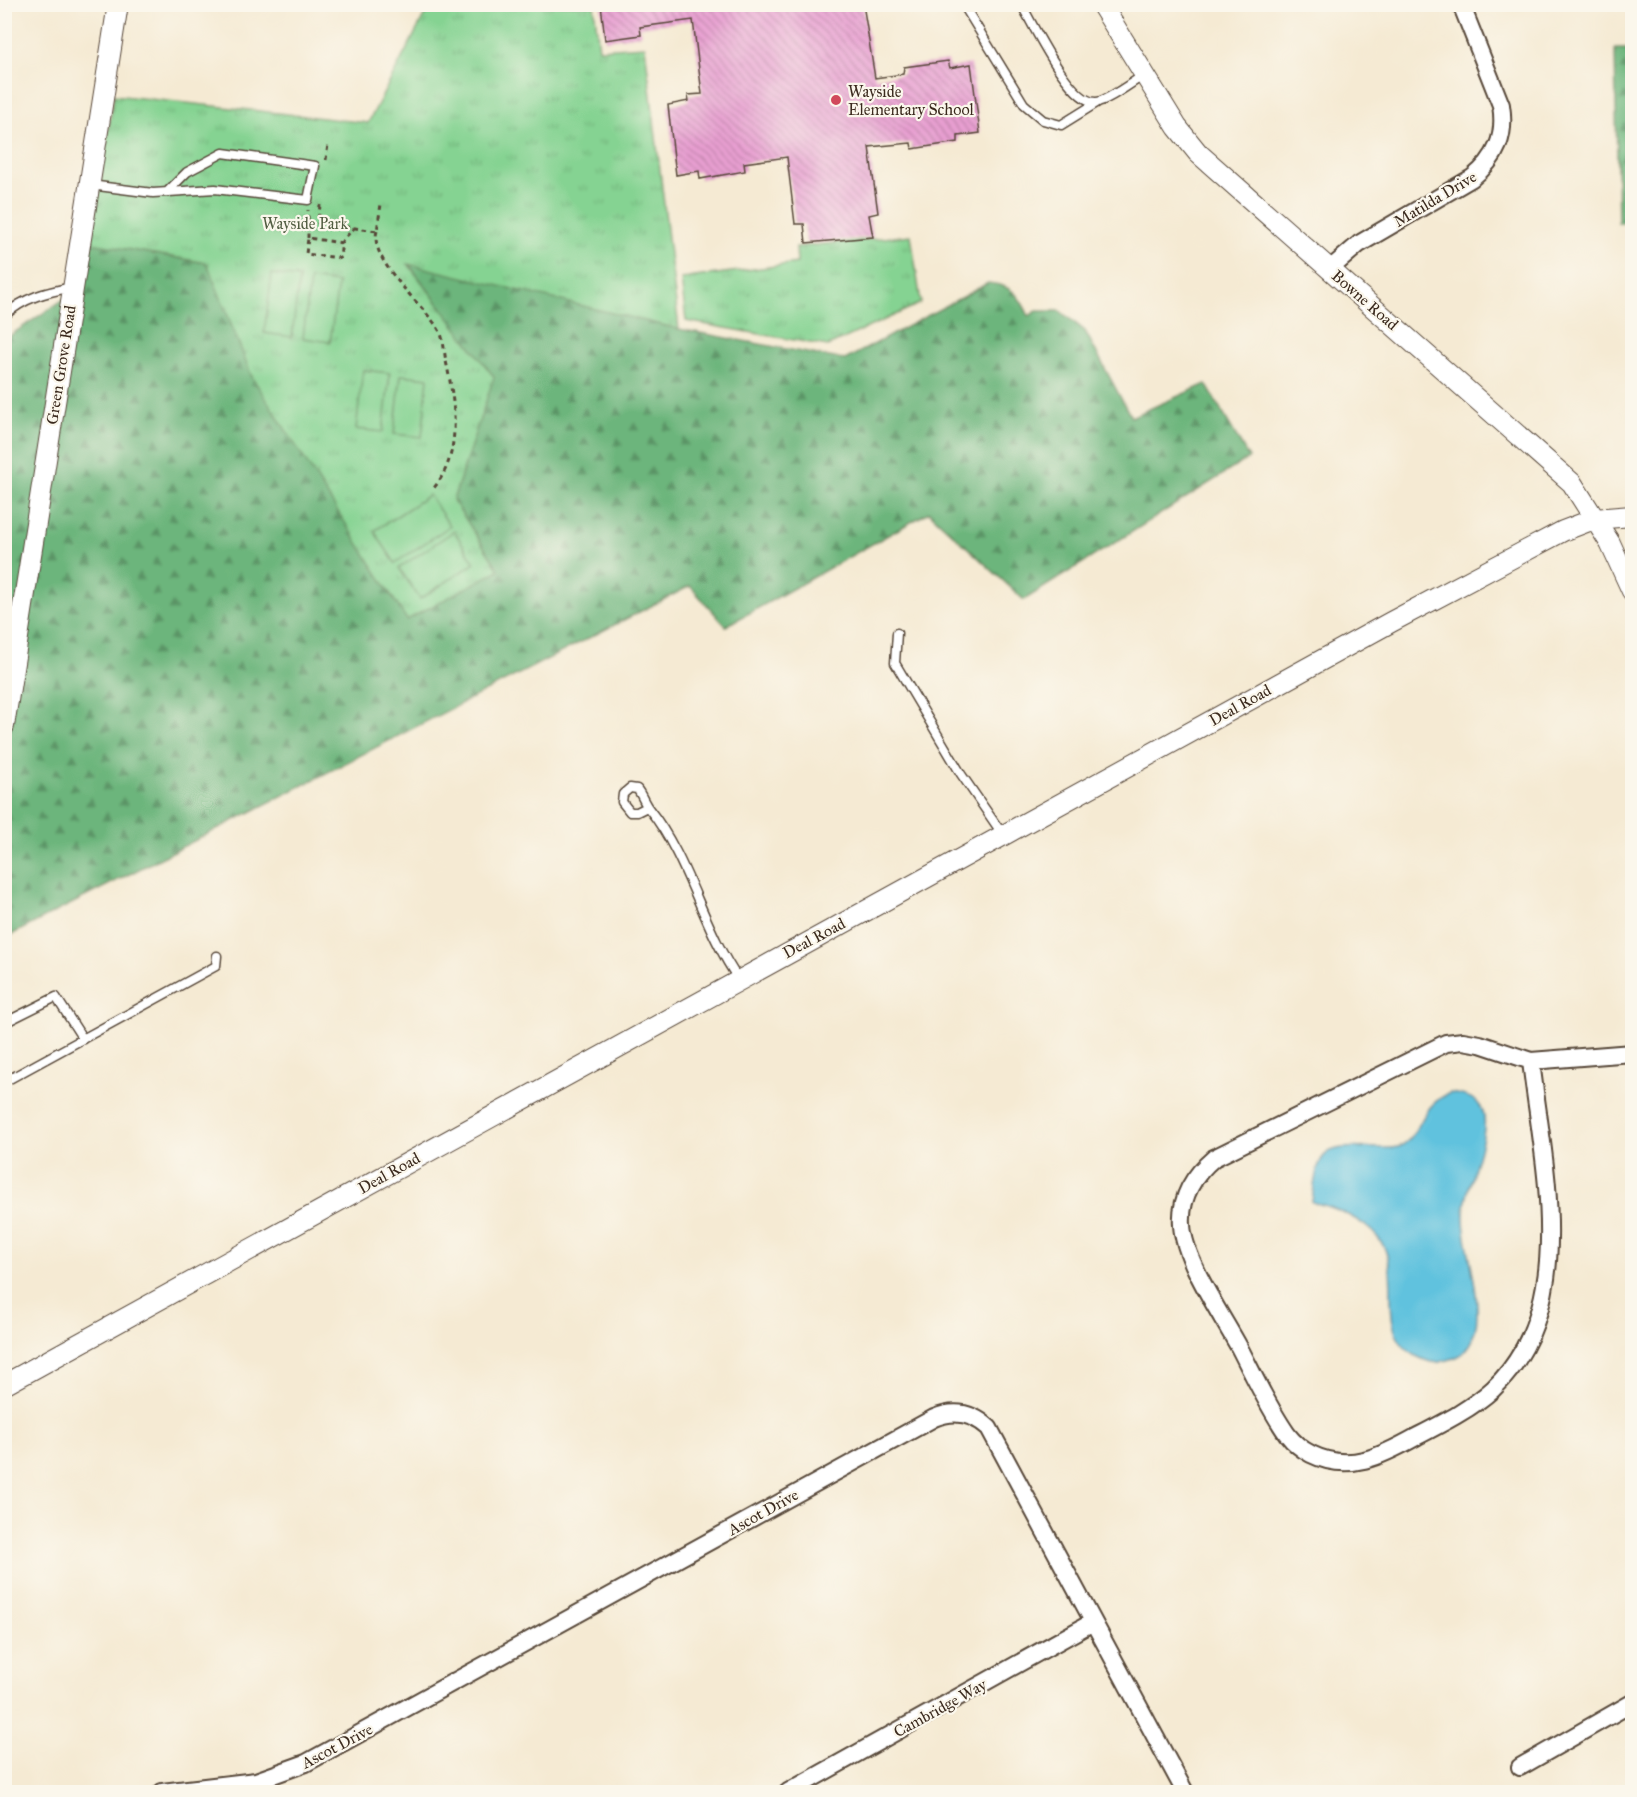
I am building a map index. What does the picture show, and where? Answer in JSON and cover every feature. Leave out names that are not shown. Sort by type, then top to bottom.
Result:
[{"type":"street","name":"Green Grove Road","points":[[4,726],[118,4]]},
{"type":"street","name":"Bowne Road","points":[[1101,4],[1177,127],[1198,153],[1572,483],[1610,543],[1632,591]]},
{"type":"street","name":"Matilda Drive","points":[[1330,269],[1359,244],[1472,178],[1486,167],[1496,153],[1502,129],[1501,105],[1461,4]]},
{"type":"street","name":"Deal Road","points":[[4,1385],[1401,616],[1563,531],[1594,519],[1632,516]]},
{"type":"street","points":[[1531,1061],[1551,1234],[1544,1300],[1515,1360],[1493,1388],[1464,1411],[1378,1457],[1346,1464],[1330,1462],[1301,1449],[1278,1420],[1188,1253],[1181,1221],[1187,1192],[1195,1177],[1214,1158],[1446,1043],[1463,1041],[1480,1044],[1531,1061],[1632,1053]]},
{"type":"street","name":"Ascot Drive","points":[[162,1792],[256,1781],[306,1763],[945,1413],[966,1414],[981,1421],[989,1428],[1185,1792]]},
{"type":"street","name":"Cambridge Way","points":[[788,1792],[1093,1622]]},
{"type":"street","points":[[1520,1767],[1632,1703]]},
{"type":"lane","points":[[963,4],[1024,104],[1042,120],[1060,125],[1145,75]]},
{"type":"lane","points":[[1021,4],[1073,91],[1088,101],[1098,102]]},
{"type":"lane","points":[[90,185],[153,193],[216,189],[308,200],[315,166],[223,153],[187,172],[167,192]]},
{"type":"lane","points":[[4,316],[27,299],[43,293],[74,287]]},
{"type":"lane","points":[[897,633],[895,663],[961,774],[1004,835]]},
{"type":"lane","points":[[647,807],[655,814],[678,858],[724,960],[739,980]]},
{"type":"lane","points":[[4,1082],[216,966],[217,956]]},
{"type":"lane","points":[[4,1023],[56,997],[83,1039]]},
{"type":"path","points":[[325,167],[328,144]]},
{"type":"path","points":[[321,201],[318,223],[377,231]]},
{"type":"path","points":[[381,204],[375,242],[405,291],[440,331],[454,399],[450,461],[433,489]]},
{"type":"path","points":[[307,224],[306,254],[340,258],[342,243],[354,228]]},
{"type":"path","points":[[308,238],[342,243]]},
{"type":"green space","name":"Wayside Park","points":[[430,5],[594,5],[599,49],[645,46],[679,329],[408,264],[494,377],[453,500],[499,570],[407,620],[252,377],[207,263],[91,243],[114,95],[368,123]]},
{"type":"green space","points":[[1615,49],[1632,49],[1632,223],[1618,223]]},
{"type":"green space","points":[[911,235],[921,303],[828,346],[686,321],[681,279],[797,263],[796,247]]},
{"type":"green space","points":[[91,243],[207,263],[252,377],[499,570],[453,500],[493,377],[408,263],[679,329],[845,360],[988,283],[996,284],[1014,292],[1029,316],[1037,311],[1060,311],[1085,331],[1131,417],[1206,384],[1249,458],[1024,600],[929,512],[726,626],[690,586],[5,938],[5,339],[70,295]]},
{"type":"green space","points":[[272,274],[299,278],[292,337],[264,333]]},
{"type":"green space","points":[[310,279],[338,283],[330,342],[303,338]]},
{"type":"green space","points":[[363,370],[390,373],[383,432],[356,429]]},
{"type":"green space","points":[[401,375],[428,378],[422,437],[394,434]]},
{"type":"green space","points":[[429,495],[450,526],[395,563],[374,531]]},
{"type":"green space","points":[[454,531],[475,563],[420,599],[399,568]]},
{"type":"water","points":[[1450,1093],[1474,1100],[1483,1112],[1483,1135],[1468,1193],[1464,1219],[1475,1285],[1477,1319],[1474,1335],[1462,1354],[1455,1358],[1434,1362],[1418,1357],[1404,1346],[1396,1333],[1392,1318],[1390,1269],[1387,1253],[1379,1239],[1366,1226],[1349,1215],[1312,1202],[1317,1170],[1321,1160],[1327,1154],[1345,1148],[1401,1146],[1408,1141],[1432,1105]]},
{"type":"building","points":[[601,4],[863,4],[875,78],[903,74],[904,67],[948,61],[950,68],[971,64],[980,133],[958,136],[958,142],[912,149],[911,143],[869,147],[878,213],[869,215],[873,237],[806,243],[804,224],[795,224],[787,157],[744,163],[745,171],[700,179],[699,171],[676,175],[668,105],[689,101],[688,95],[702,94],[693,20],[640,27],[641,35],[605,40]]},
{"type":"place","name":"Wayside Elementary School","points":[[836,100]]}]
